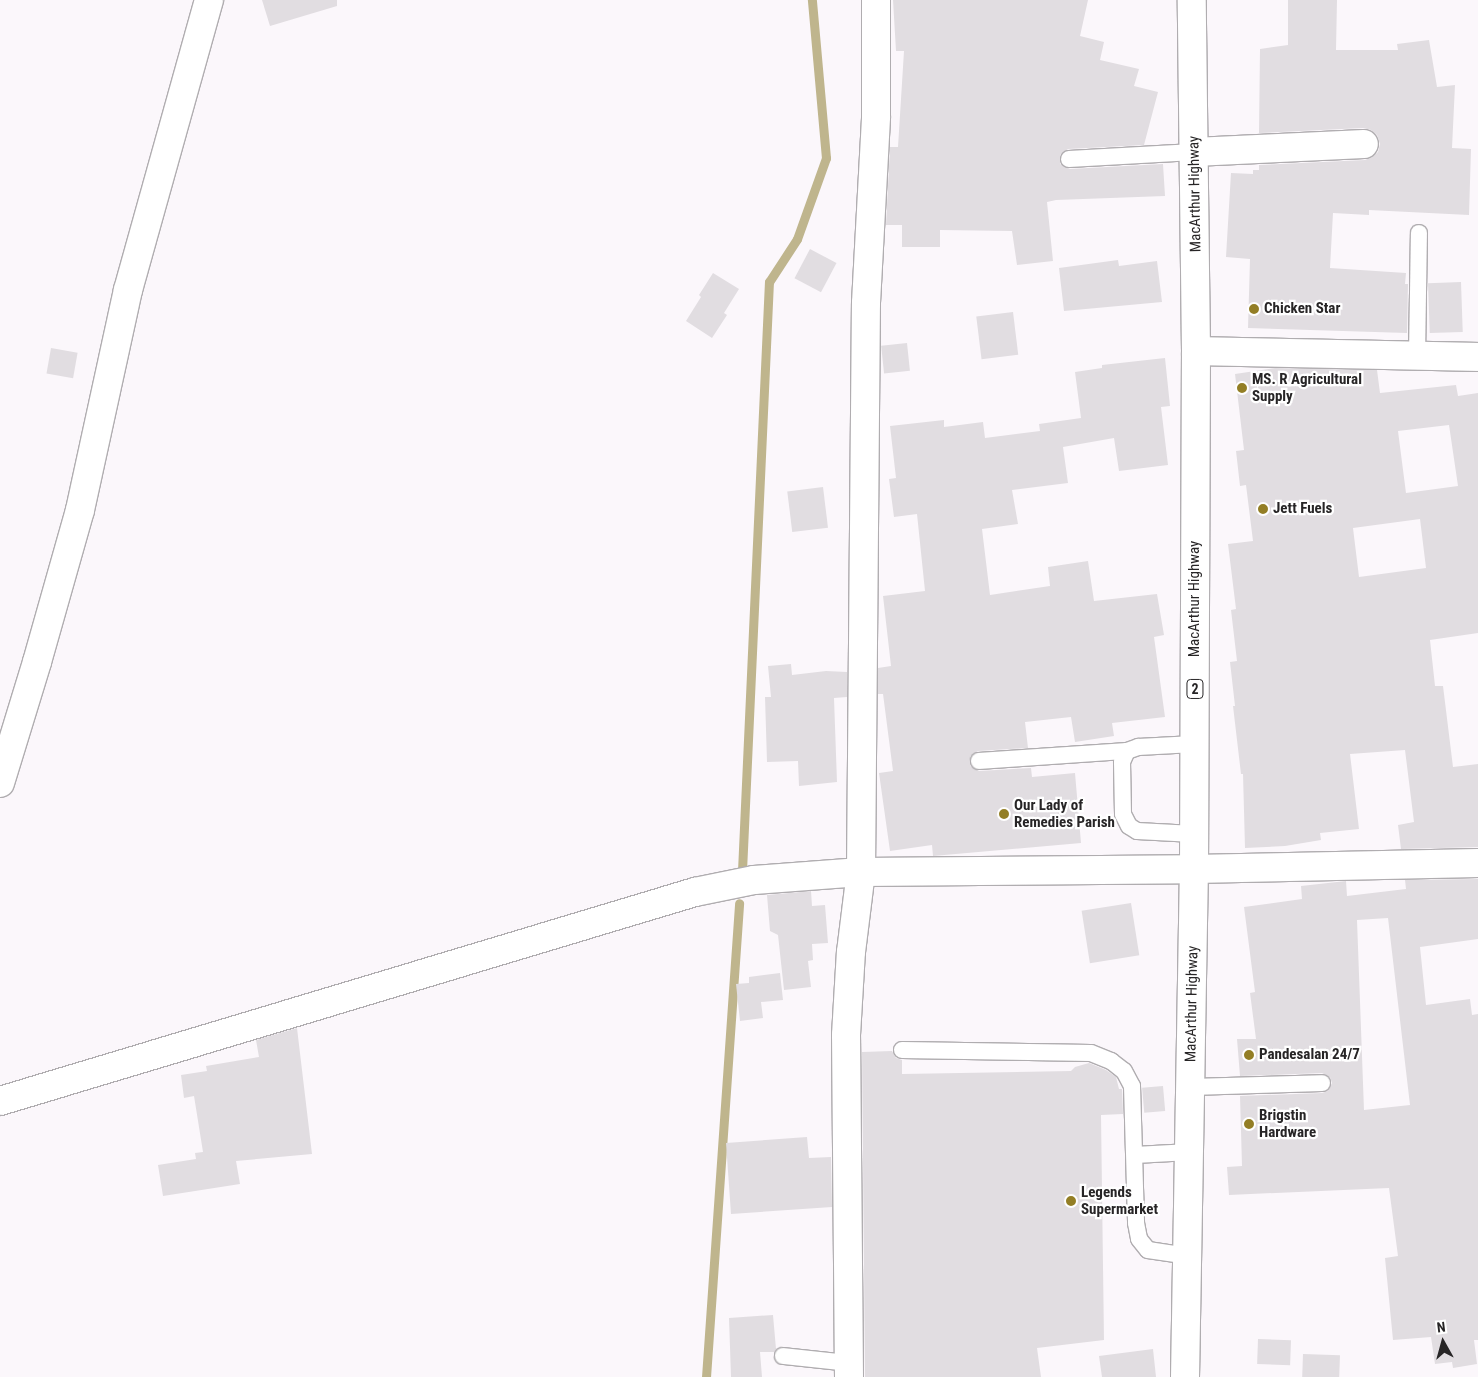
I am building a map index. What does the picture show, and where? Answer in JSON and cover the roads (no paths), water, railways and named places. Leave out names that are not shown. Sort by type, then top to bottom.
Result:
[{"type":"main road","points":[[0,783],[38,662],[80,510],[128,290],[209,0]]},
{"type":"main road","points":[[849,1370],[846,1035],[850,952],[862,872],[866,303],[876,126],[876,0]]},
{"type":"main road","name":"MacArthur Highway","points":[[1185,1377],[1194,869],[1196,351],[1192,0]]},
{"type":"main road","points":[[1194,152],[1364,144]]},
{"type":"main road","points":[[1196,351],[1478,357]]},
{"type":"main road","points":[[0,1101],[695,892],[754,880],[862,872],[1194,869],[1478,863]]},
{"type":"lane","points":[[1069,159],[1194,152]]},
{"type":"lane","points":[[1417,356],[1419,233]]},
{"type":"lane","points":[[979,761],[1127,751],[1138,747],[1194,744]]},
{"type":"lane","points":[[1127,751],[1122,762],[1123,814],[1129,826],[1137,832],[1194,834]]},
{"type":"lane","points":[[902,1050],[1091,1053],[1110,1061],[1124,1070],[1132,1086],[1136,1224],[1139,1239],[1148,1250],[1188,1256]]},
{"type":"lane","points":[[1191,1087],[1322,1082]]},
{"type":"lane","points":[[1135,1156],[1190,1152]]},
{"type":"lane","points":[[783,1356],[849,1370]]},
{"type":"waterway","points":[[742,871],[769,282],[797,239],[826,158],[812,0]]},
{"type":"waterway","points":[[706,1377],[739,903]]},
{"type":"place","name":"Chicken Star","points":[[1254,309]]},
{"type":"place","name":"MS. R Agricultural Supply","points":[[1242,388]]},
{"type":"place","name":"Jett Fuels","points":[[1263,509]]},
{"type":"place","name":"Our Lady of Remedies Parish","points":[[1004,814]]},
{"type":"place","name":"Pandesalan 24/7","points":[[1249,1055]]},
{"type":"place","name":"Brigstin Hardware","points":[[1249,1124]]},
{"type":"place","name":"Legends Supermarket","points":[[1071,1201]]}]
